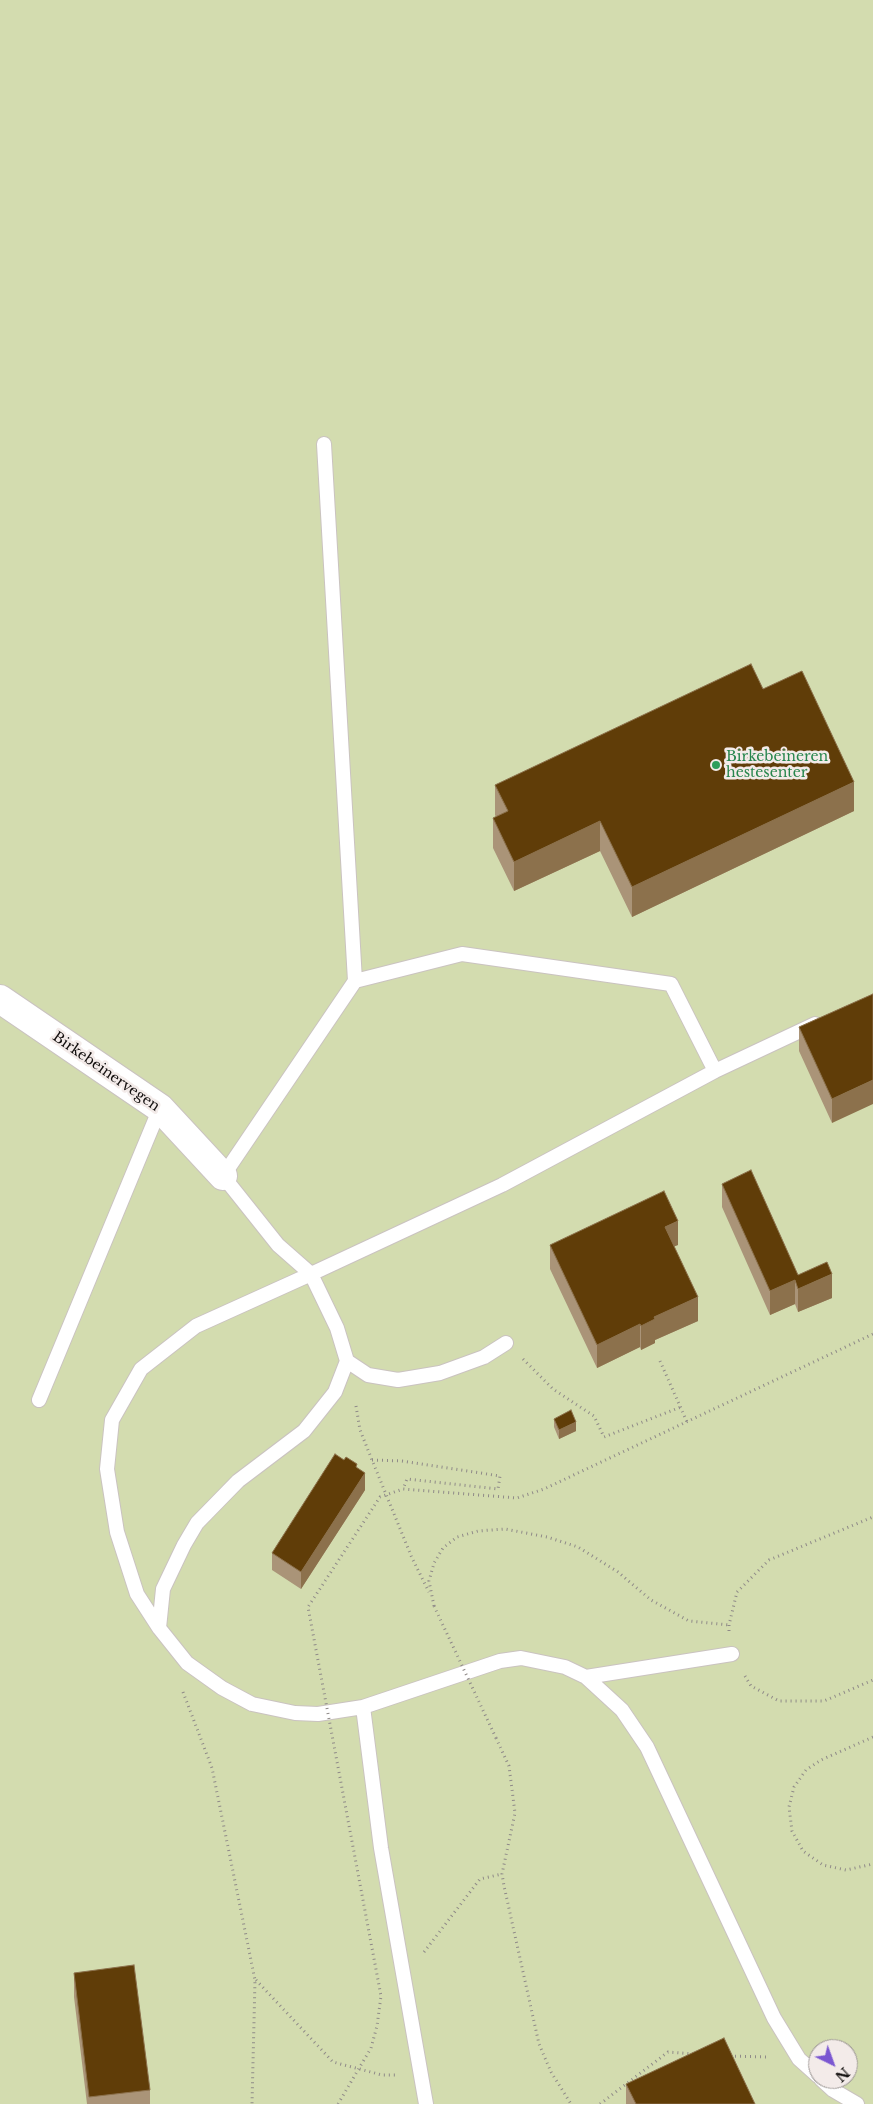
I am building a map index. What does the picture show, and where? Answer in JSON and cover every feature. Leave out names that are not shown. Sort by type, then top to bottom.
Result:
[{"type":"street","name":"Birkebeinervegen","points":[[0,999],[160,1108],[223,1176]]},
{"type":"lane","points":[[159,1628],[163,1589],[197,1523],[238,1481],[304,1431],[335,1392],[347,1361],[337,1328],[311,1274],[278,1245],[223,1176],[355,981],[324,444]]},
{"type":"lane","points":[[355,981],[462,954],[671,984],[715,1071]]},
{"type":"lane","points":[[808,2067],[799,2059],[774,2018],[647,1747],[622,1710],[586,1677],[565,1667],[521,1658],[500,1661],[363,1707],[318,1714],[295,1713],[252,1704],[222,1688],[187,1663],[159,1628],[137,1594],[116,1532],[107,1469],[112,1420],[141,1369],[196,1326],[502,1185],[715,1071],[829,1017]]},
{"type":"lane","points":[[39,1400],[160,1108]]},
{"type":"lane","points":[[347,1361],[368,1375],[398,1380],[440,1372],[484,1357],[506,1343]]},
{"type":"lane","points":[[586,1677],[732,1654]]},
{"type":"lane","points":[[363,1707],[381,1848],[426,2104]]},
{"type":"lane","points":[[833,2090],[840,2104]]},
{"type":"lane","points":[[833,2090],[857,2104]]},
{"type":"path","points":[[338,2104],[371,2048],[378,2026],[380,1996],[308,1607],[380,1497],[403,1489],[517,1498],[544,1489],[873,1334]]},
{"type":"path","points":[[506,1343],[553,1389],[594,1416],[604,1437],[681,1407]]},
{"type":"path","points":[[660,1360],[687,1422]]},
{"type":"path","points":[[347,1361],[360,1430],[412,1558],[509,1766],[515,1813],[502,1874],[539,2044],[551,2072],[572,2104]]},
{"type":"path","points":[[372,1460],[402,1461],[500,1476],[498,1489],[407,1479],[403,1489]]},
{"type":"path","points":[[873,1516],[768,1560],[737,1592],[728,1625],[732,1654],[751,1686],[779,1700],[824,1701],[873,1680]]},
{"type":"path","points":[[430,1594],[429,1581],[434,1563],[443,1548],[457,1537],[471,1533],[505,1529],[547,1536],[578,1547],[618,1572],[652,1600],[689,1621],[728,1625]]},
{"type":"path","points":[[182,1690],[212,1768],[256,1980],[252,2104]]},
{"type":"path","points":[[873,1737],[821,1760],[806,1770],[794,1787],[788,1807],[792,1830],[804,1851],[823,1865],[846,1870],[873,1864]]},
{"type":"path","points":[[404,1979],[480,1879],[502,1874]]},
{"type":"path","points":[[256,1980],[333,2062],[382,2075],[420,2074]]},
{"type":"path","points":[[600,2104],[668,2052],[696,2054]]},
{"type":"path","points":[[724,2055],[799,2059]]},
{"type":"green space","points":[[0,0],[873,0],[873,2104],[0,2104]]},
{"type":"building","name":"Birkebeineren hestesenter","points":[[751,664],[763,689],[802,671],[854,782],[632,887],[600,821],[514,862],[493,818],[508,811],[495,785]]},
{"type":"building","points":[[873,994],[873,1080],[832,1099],[799,1027]]},
{"type":"building","points":[[751,1170],[798,1275],[827,1262],[832,1274],[798,1289],[795,1280],[770,1291],[722,1184]]},
{"type":"building","points":[[664,1191],[678,1221],[665,1227],[698,1297],[654,1317],[655,1319],[641,1326],[640,1324],[597,1345],[550,1245]]},
{"type":"building","points":[[571,1410],[576,1422],[559,1430],[554,1419]]},
{"type":"building","points":[[335,1454],[344,1460],[346,1457],[357,1464],[356,1467],[365,1473],[301,1572],[272,1553]]},
{"type":"building","points":[[134,1965],[150,2090],[89,2097],[74,1973]]},
{"type":"building","points":[[724,2038],[755,2104],[636,2104],[626,2084]]},
{"type":"place","name":"Birkebeineren hestesenter","points":[[716,765]]}]
